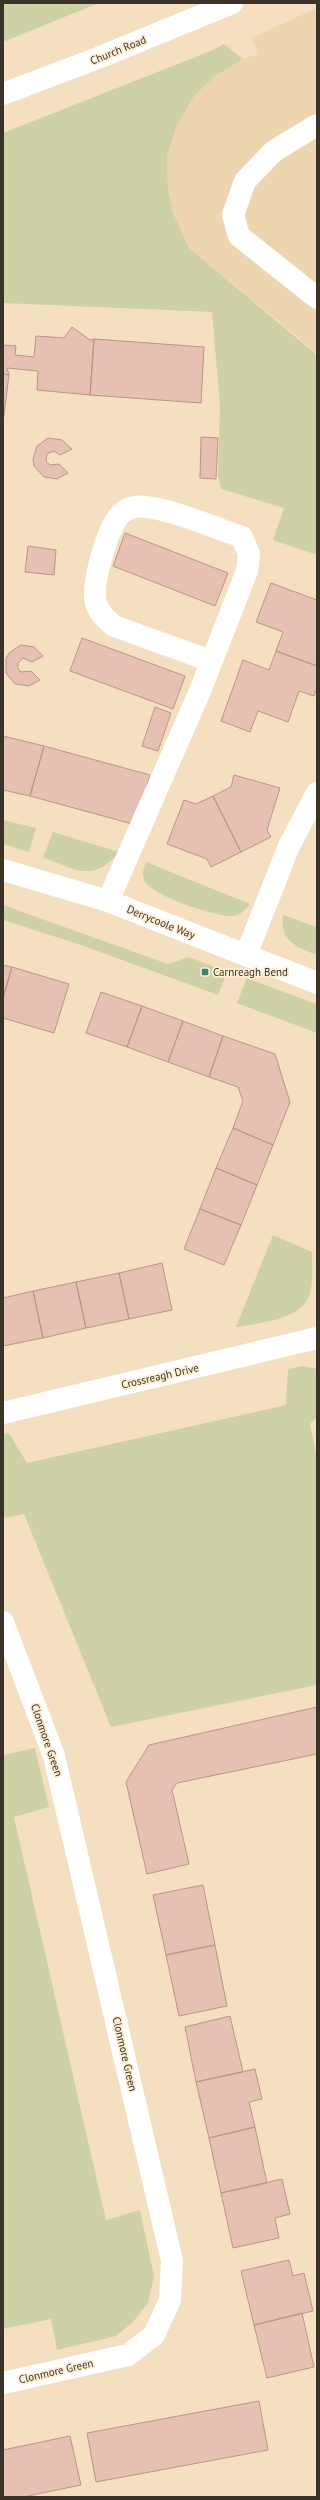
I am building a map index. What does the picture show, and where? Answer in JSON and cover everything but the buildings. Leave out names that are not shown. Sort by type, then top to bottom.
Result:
[{"type":"street","name":"Church Road","points":[[3,94],[98,58],[232,3]]},
{"type":"street","points":[[317,125],[274,151],[245,181],[233,215],[239,236],[317,298]]},
{"type":"street","points":[[108,901],[211,661],[247,571],[249,554],[242,537],[151,507],[133,507],[120,514],[111,527],[95,584],[95,602],[101,615],[114,626],[211,661]]},
{"type":"street","points":[[246,955],[289,846],[317,793]]},
{"type":"street","name":"Derrycoole Way","points":[[3,870],[108,901],[317,982]]},
{"type":"street","name":"Crossreagh Drive","points":[[3,1414],[317,1338]]},
{"type":"street","name":"Clonmore Green","points":[[3,1622],[54,1756],[172,2261],[170,2300],[154,2336],[128,2355],[3,2383]]},
{"type":"shaded area","points":[[317,8],[317,353],[189,248],[173,213],[168,190],[167,156],[177,125],[194,96],[215,76],[243,59],[258,54],[251,38]]},
{"type":"green space","points":[[3,3],[99,3],[3,42]]},
{"type":"green space","points":[[224,44],[243,59],[215,76],[194,96],[177,125],[167,156],[168,190],[173,213],[189,248],[317,355],[317,555],[273,540],[284,508],[221,489],[218,475],[220,406],[212,312],[3,303],[3,133],[213,50]]},
{"type":"green space","points":[[3,820],[36,828],[29,852],[3,844]]},
{"type":"green space","points":[[53,832],[119,852],[110,862],[101,868],[92,871],[84,871],[65,866],[43,857]]},
{"type":"green space","points":[[146,862],[250,904],[241,913],[233,916],[213,913],[171,899],[158,893],[144,880],[143,871]]},
{"type":"green space","points":[[3,905],[168,964],[189,957],[227,972],[218,995],[81,945],[3,920]]},
{"type":"green space","points":[[283,915],[317,927],[317,955],[296,946],[291,942],[284,931]]},
{"type":"green space","points":[[247,978],[316,1004],[317,1033],[237,1003]]},
{"type":"green space","points":[[273,1235],[312,1252],[312,1284],[308,1299],[292,1314],[269,1321],[236,1327]]},
{"type":"green space","points":[[303,1366],[317,1369],[317,1417],[310,1424],[317,1458],[317,1685],[111,1727],[24,1514],[3,1518],[3,1435],[9,1433],[27,1463],[286,1405],[288,1369]]},
{"type":"green space","points":[[35,1748],[49,1807],[14,1817],[106,2220],[140,2210],[154,2276],[148,2303],[133,2322],[116,2336],[57,2350],[51,2319],[3,2329],[3,1755]]},
{"type":"place","name":"Carnreagh Bend","points":[[205,972]]}]
